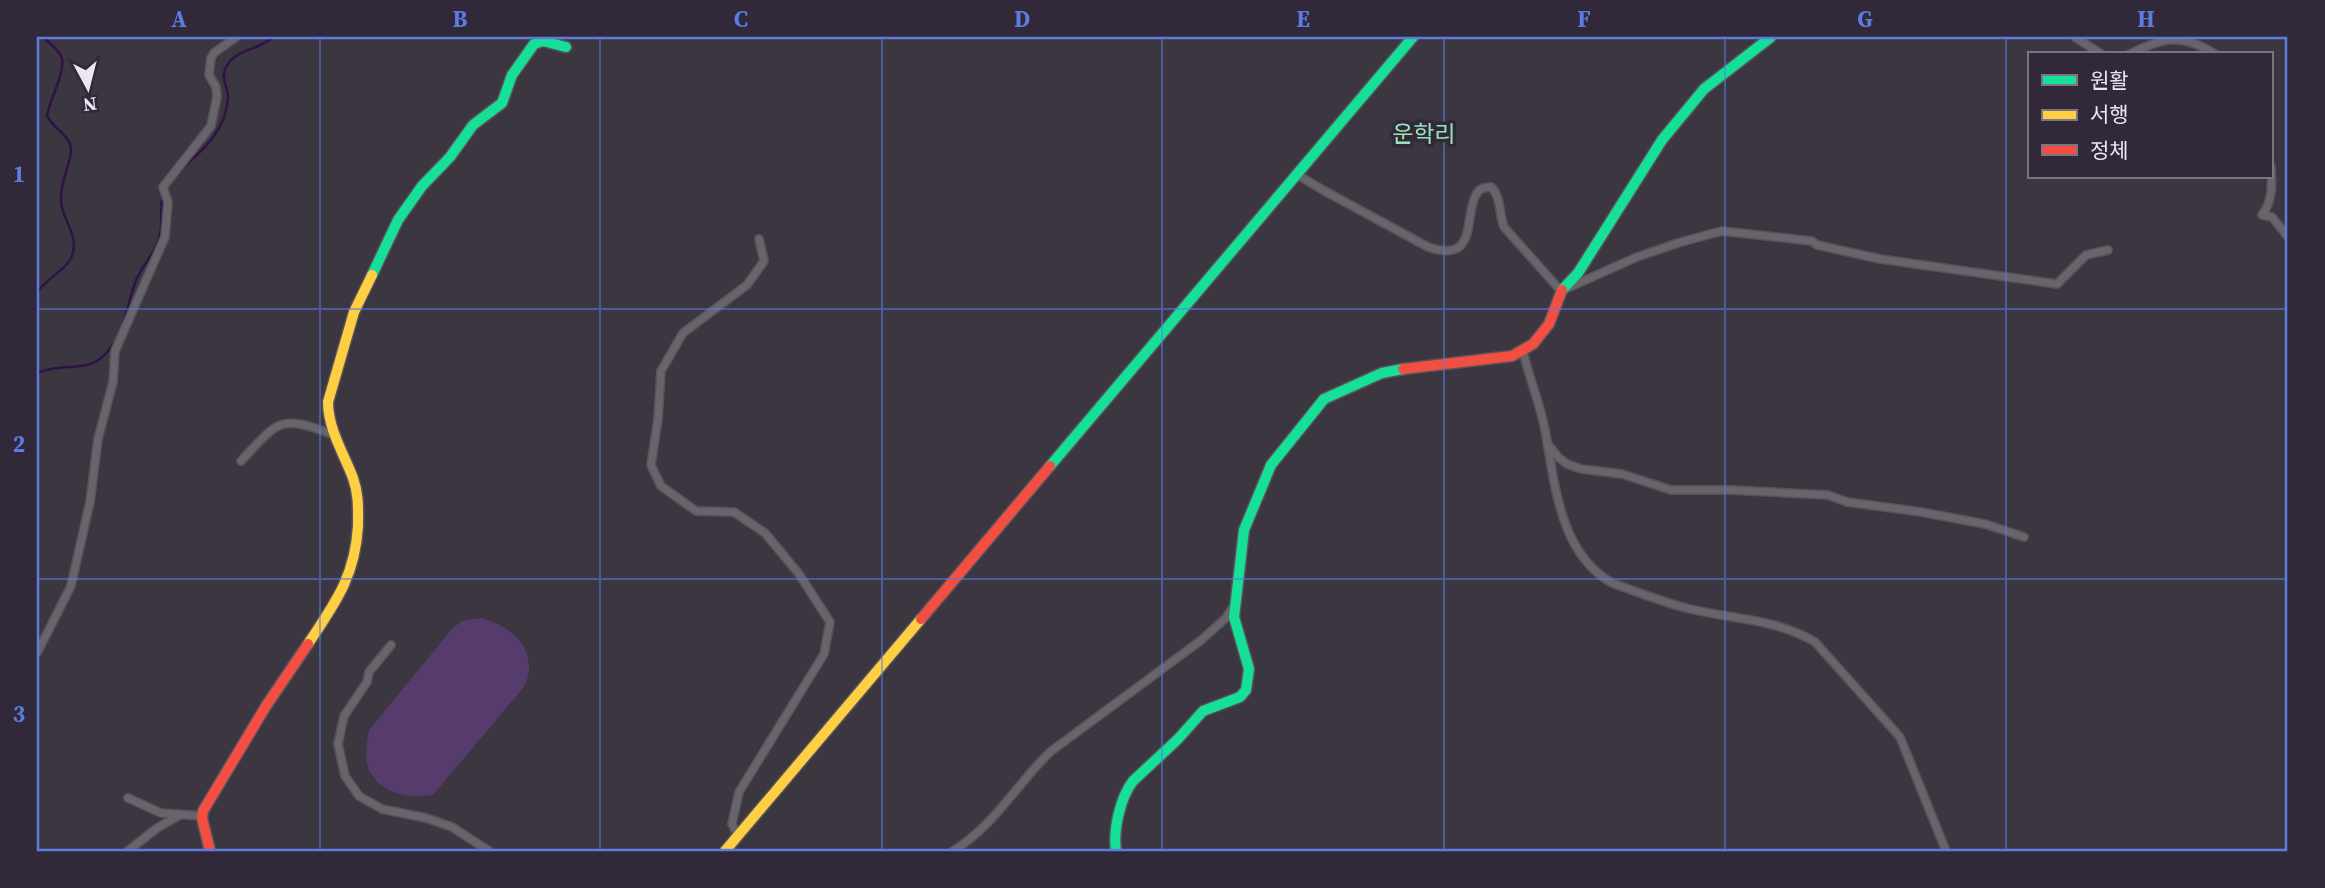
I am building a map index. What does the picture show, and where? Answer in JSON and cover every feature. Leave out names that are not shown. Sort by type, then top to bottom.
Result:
[{"type":"street","points":[[37,653],[71,586],[90,502],[97,439],[113,382],[115,351],[165,237],[167,202],[163,187],[211,126],[217,97],[216,88],[209,75],[211,58],[214,52],[236,37]]},
{"type":"street","points":[[725,851],[1413,37]]},
{"type":"street","points":[[1116,851],[1116,828],[1126,789],[1133,780],[1178,738],[1202,711],[1240,697],[1249,684],[1249,669],[1235,626],[1235,604],[1244,530],[1271,465],[1324,400],[1382,373],[1512,356],[1523,351],[1541,336],[1549,324],[1561,291],[1578,273],[1662,140],[1704,89],[1771,37]]},
{"type":"street","points":[[2075,37],[2098,52]]},
{"type":"street","points":[[2135,52],[2166,39],[2191,43],[2211,52]]},
{"type":"street","points":[[209,851],[202,816],[266,706],[337,601],[351,572],[357,539],[359,499],[355,481],[328,417],[330,393],[354,312],[398,220],[422,186],[450,157],[473,125],[502,103],[512,75],[534,44],[543,41],[566,47]]},
{"type":"street","points":[[1298,175],[1428,247],[1443,250],[1451,250],[1465,240],[1469,232],[1475,196],[1479,190],[1491,187],[1498,197],[1504,227],[1561,291]]},
{"type":"street","points":[[2271,178],[2269,205],[2262,215],[2272,217],[2288,237]]},
{"type":"street","points":[[1561,291],[1637,257],[1722,231],[1812,241],[1817,246],[1880,259],[2057,284],[2086,255],[2108,250]]},
{"type":"street","points":[[738,836],[732,824],[739,792],[824,654],[830,622],[799,574],[765,533],[734,512],[696,511],[661,486],[651,465],[662,371],[683,333],[747,285],[764,261],[759,239]]},
{"type":"street","points":[[1523,351],[1542,414],[1556,494],[1576,547],[1602,577],[1612,583],[1687,608],[1758,620],[1815,642],[1900,737],[1946,851]]},
{"type":"street","points":[[241,461],[270,429],[286,423],[305,424],[337,436]]},
{"type":"street","points":[[1547,443],[1558,457],[1581,470],[1622,474],[1671,490],[1721,489],[1828,495],[1847,502],[1986,524],[2024,537]]},
{"type":"street","points":[[953,851],[993,820],[1037,765],[1051,752],[1208,634],[1226,618],[1235,604]]},
{"type":"street","points":[[391,645],[369,673],[367,681],[344,716],[338,744],[345,776],[359,796],[382,809],[426,818],[452,827],[489,851]]},
{"type":"street","points":[[128,798],[161,813],[202,816]]},
{"type":"street","points":[[128,851],[180,814]]},
{"type":"shaded area","points":[[482,618],[508,630],[521,643],[529,670],[524,687],[433,795],[406,795],[388,790],[374,778],[367,765],[369,730],[452,629],[462,621]]},
{"type":"waterway","points":[[37,293],[68,263],[74,243],[61,201],[70,144],[47,115],[61,71],[62,59],[43,37]]},
{"type":"waterway","points":[[178,172],[212,139],[223,120],[228,96],[224,74],[229,63],[240,54],[273,37]]},
{"type":"waterway","points":[[122,326],[137,278],[159,239],[163,195]]},
{"type":"waterway","points":[[37,373],[90,364],[99,360],[117,339]]},
{"type":"traffic: fast","points":[[1050,466],[1413,37]]},
{"type":"traffic: fast","points":[[1562,290],[1578,273],[1662,140],[1704,89],[1771,37]]},
{"type":"traffic: fast","points":[[372,275],[398,220],[422,186],[450,157],[473,125],[502,103],[512,75],[534,44],[543,41],[566,47]]},
{"type":"traffic: fast","points":[[1116,851],[1119,814],[1124,796],[1133,781],[1178,739],[1203,711],[1240,697],[1246,690],[1249,669],[1234,617],[1244,530],[1271,465],[1324,399],[1382,373],[1403,369]]},
{"type":"traffic: slow","points":[[308,644],[342,589],[356,544],[356,490],[334,432],[328,402],[354,312],[372,275]]},
{"type":"traffic: slow","points":[[725,851],[921,619]]},
{"type":"traffic: jam","points":[[1403,369],[1512,356],[1533,344],[1549,324],[1562,290]]},
{"type":"traffic: jam","points":[[921,619],[1050,466]]},
{"type":"traffic: jam","points":[[210,851],[202,818],[203,811],[266,706],[308,644]]},
{"type":"district","name":"운학리","points":[[1424,134]]}]
